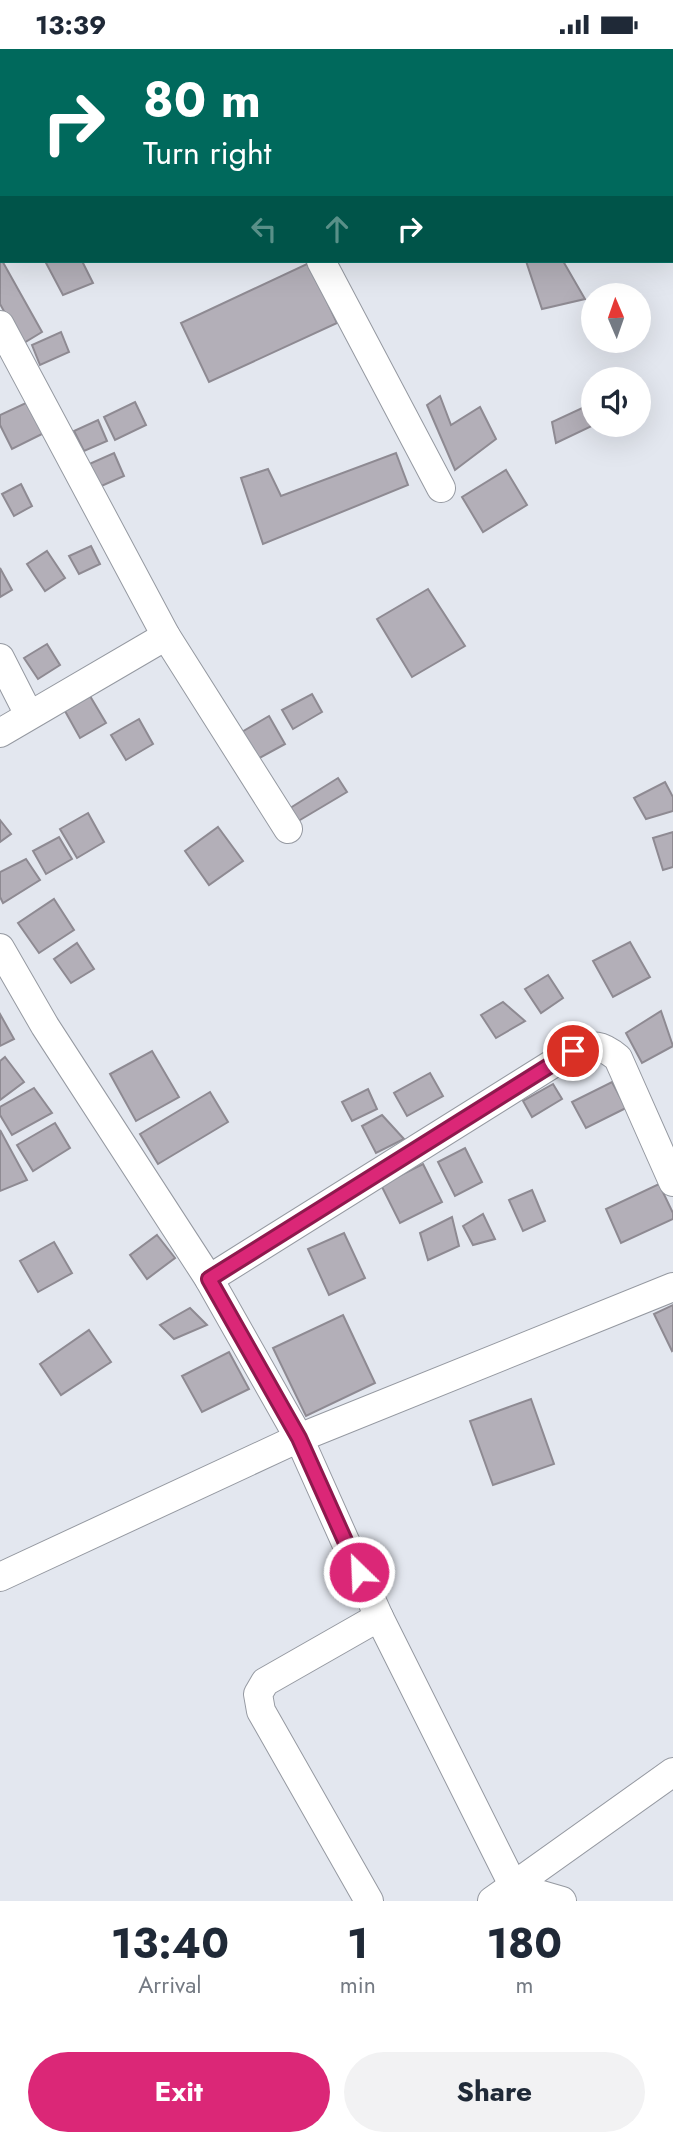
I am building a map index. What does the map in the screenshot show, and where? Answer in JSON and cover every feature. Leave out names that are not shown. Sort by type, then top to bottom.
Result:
[{"type":"street","points":[[322,263],[441,488]]},
{"type":"street","points":[[0,325],[11,368],[166,636],[288,829]]},
{"type":"street","points":[[0,733],[166,636]]},
{"type":"street","points":[[0,658],[29,715]]},
{"type":"street","points":[[0,948],[45,1026],[209,1279],[299,1438],[379,1617],[495,1845],[503,1894]]},
{"type":"street","points":[[209,1279],[573,1051],[587,1047],[604,1047],[618,1058],[673,1182]]},
{"type":"street","points":[[0,1577],[299,1438],[673,1287]]},
{"type":"street","points":[[369,1901],[261,1711],[258,1694],[265,1682],[379,1617]]},
{"type":"street","points":[[503,1894],[673,1772]]},
{"type":"street","points":[[503,1894],[562,1901]]},
{"type":"building","points":[[0,263],[3,263],[42,332],[22,344],[0,304]]},
{"type":"building","points":[[46,263],[83,263],[93,283],[63,295]]},
{"type":"building","points":[[309,263],[337,323],[209,382],[181,323]]},
{"type":"building","points":[[527,263],[564,263],[581,292],[581,300],[542,309]]},
{"type":"building","points":[[61,332],[69,352],[40,365],[32,345]]},
{"type":"building","points":[[440,396],[451,425],[480,407],[496,439],[455,470],[427,405]]},
{"type":"building","points":[[28,402],[44,433],[12,449],[0,425],[0,415]]},
{"type":"building","points":[[135,402],[146,425],[115,440],[104,417]]},
{"type":"building","points":[[581,409],[581,431],[556,443],[552,422]]},
{"type":"building","points":[[98,420],[107,441],[84,451],[74,431]]},
{"type":"building","points":[[114,453],[124,476],[97,488],[87,465]]},
{"type":"building","points":[[396,453],[408,485],[263,544],[241,478],[268,469],[281,496]]},
{"type":"building","points":[[506,470],[527,505],[483,532],[462,497]]},
{"type":"building","points":[[21,484],[32,506],[14,516],[2,494]]},
{"type":"building","points":[[91,546],[100,564],[79,574],[69,556]]},
{"type":"building","points":[[47,551],[65,578],[45,591],[27,564]]},
{"type":"building","points":[[0,568],[12,590],[0,597]]},
{"type":"building","points":[[428,589],[465,646],[412,677],[377,619]]},
{"type":"building","points":[[47,644],[60,665],[38,679],[24,658]]},
{"type":"building","points":[[312,694],[322,712],[293,729],[282,710]]},
{"type":"building","points":[[90,696],[106,723],[80,738],[65,711]]},
{"type":"building","points":[[269,716],[285,744],[256,760],[240,733]]},
{"type":"building","points":[[139,719],[153,744],[126,760],[111,735]]},
{"type":"building","points":[[338,778],[347,792],[295,823],[287,810]]},
{"type":"building","points":[[665,782],[673,797],[673,811],[646,819],[634,798]]},
{"type":"building","points":[[88,813],[104,842],[77,858],[60,829]]},
{"type":"building","points":[[0,820],[11,834],[0,842]]},
{"type":"building","points":[[218,827],[243,861],[209,885],[185,851]]},
{"type":"building","points":[[673,832],[673,867],[663,870],[653,838]]},
{"type":"building","points":[[59,837],[72,859],[46,874],[33,851]]},
{"type":"building","points":[[26,859],[40,880],[3,903],[0,897],[0,872]]},
{"type":"building","points":[[54,899],[74,930],[39,953],[18,923]]},
{"type":"building","points":[[630,942],[650,977],[613,997],[593,961]]},
{"type":"building","points":[[77,943],[94,969],[71,983],[54,959]]},
{"type":"building","points":[[548,975],[563,998],[541,1013],[525,989]]},
{"type":"building","points":[[503,1002],[525,1021],[496,1038],[481,1015]]},
{"type":"building","points":[[661,1011],[673,1046],[642,1063],[626,1033]]},
{"type":"building","points":[[0,1014],[14,1039],[0,1046]]},
{"type":"building","points":[[152,1051],[179,1097],[136,1121],[110,1074]]},
{"type":"building","points":[[5,1057],[24,1082],[0,1100],[0,1061]]},
{"type":"building","points":[[430,1073],[443,1096],[407,1116],[394,1093]]},
{"type":"building","points":[[612,1082],[626,1108],[586,1128],[572,1102]]},
{"type":"building","points":[[553,1084],[562,1099],[532,1117],[523,1101]]},
{"type":"building","points":[[34,1088],[52,1113],[12,1135],[0,1115],[0,1107]]},
{"type":"building","points":[[368,1089],[377,1109],[352,1121],[342,1102]]},
{"type":"building","points":[[210,1092],[228,1122],[158,1164],[140,1134]]},
{"type":"building","points":[[382,1115],[404,1139],[376,1153],[362,1126]]},
{"type":"building","points":[[55,1123],[70,1148],[33,1171],[17,1145]]},
{"type":"building","points":[[0,1130],[27,1180],[0,1191]]},
{"type":"building","points":[[465,1148],[482,1182],[455,1196],[438,1162]]},
{"type":"building","points":[[423,1164],[442,1202],[400,1223],[381,1185]]},
{"type":"building","points":[[659,1184],[673,1213],[673,1219],[621,1243],[606,1209]]},
{"type":"building","points":[[532,1190],[545,1221],[523,1231],[509,1200]]},
{"type":"building","points":[[483,1214],[495,1239],[473,1245],[463,1226]]},
{"type":"building","points":[[452,1217],[459,1246],[428,1260],[420,1233]]},
{"type":"building","points":[[344,1233],[365,1278],[329,1295],[308,1249]]},
{"type":"building","points":[[157,1235],[175,1258],[147,1279],[130,1255]]},
{"type":"building","points":[[54,1242],[72,1273],[38,1292],[20,1261]]},
{"type":"building","points":[[673,1305],[673,1350],[672,1351],[654,1314]]},
{"type":"building","points":[[190,1308],[207,1325],[174,1339],[160,1325]]},
{"type":"building","points":[[343,1315],[375,1383],[306,1416],[273,1348]]},
{"type":"building","points":[[89,1330],[111,1362],[61,1395],[40,1364]]},
{"type":"building","points":[[229,1352],[249,1389],[202,1412],[182,1376]]},
{"type":"building","points":[[531,1399],[554,1464],[493,1485],[470,1421]]},
{"type":"route","points":[[359,1572],[299,1438],[209,1279],[573,1051]]}]
